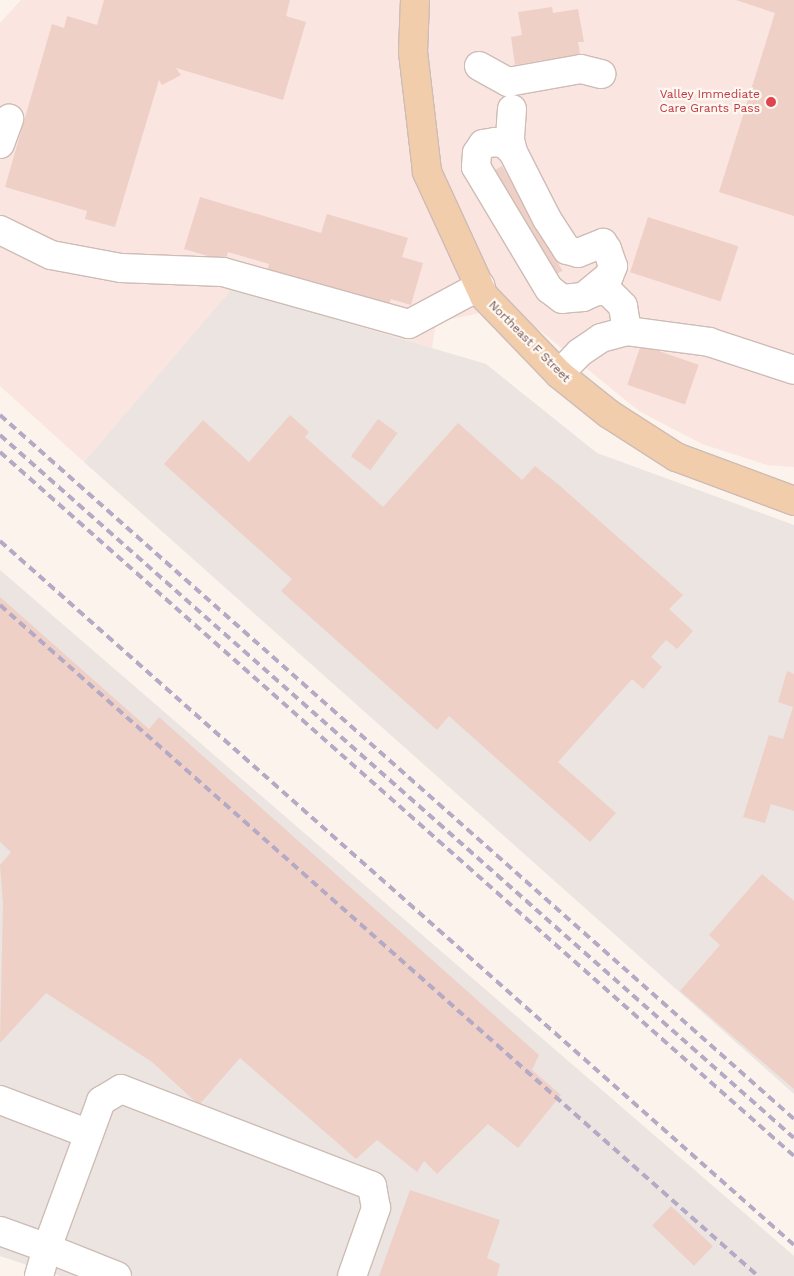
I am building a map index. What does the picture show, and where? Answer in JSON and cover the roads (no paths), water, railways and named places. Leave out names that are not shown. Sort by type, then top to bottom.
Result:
[{"type":"main road","name":"Northeast F Street","points":[[415,0],[413,52],[427,172],[484,296],[559,374],[609,414],[676,457],[794,501]]},
{"type":"street","points":[[479,66],[508,82],[581,69],[601,74]]},
{"type":"street","points":[[512,110],[510,140],[513,152],[551,226],[567,250],[578,253],[602,243],[611,257],[613,266],[609,276],[583,297]]},
{"type":"street","points":[[513,152],[506,144],[483,144],[477,153],[476,167],[549,290],[562,299],[583,297],[599,290],[610,293],[623,306],[627,331]]},
{"type":"street","points":[[0,230],[51,255],[121,268],[223,272],[409,324],[480,286]]},
{"type":"street","points":[[559,374],[579,353],[601,338],[627,331],[709,342],[794,370]]},
{"type":"street","points":[[39,1276],[47,1248],[101,1101],[121,1089],[372,1186],[376,1208],[352,1276]]},
{"type":"street","points":[[0,1100],[89,1134]]},
{"type":"street","points":[[0,1232],[47,1248],[117,1276]]},
{"type":"railway","points":[[0,415],[794,1119]]},
{"type":"railway","points":[[0,435],[794,1138]]},
{"type":"railway","points":[[0,452],[794,1156]]},
{"type":"railway","points":[[0,541],[794,1245]]},
{"type":"railway","points":[[0,605],[758,1276]]},
{"type":"place","name":"Valley Immediate Care Grants Pass","points":[[771,102]]}]
